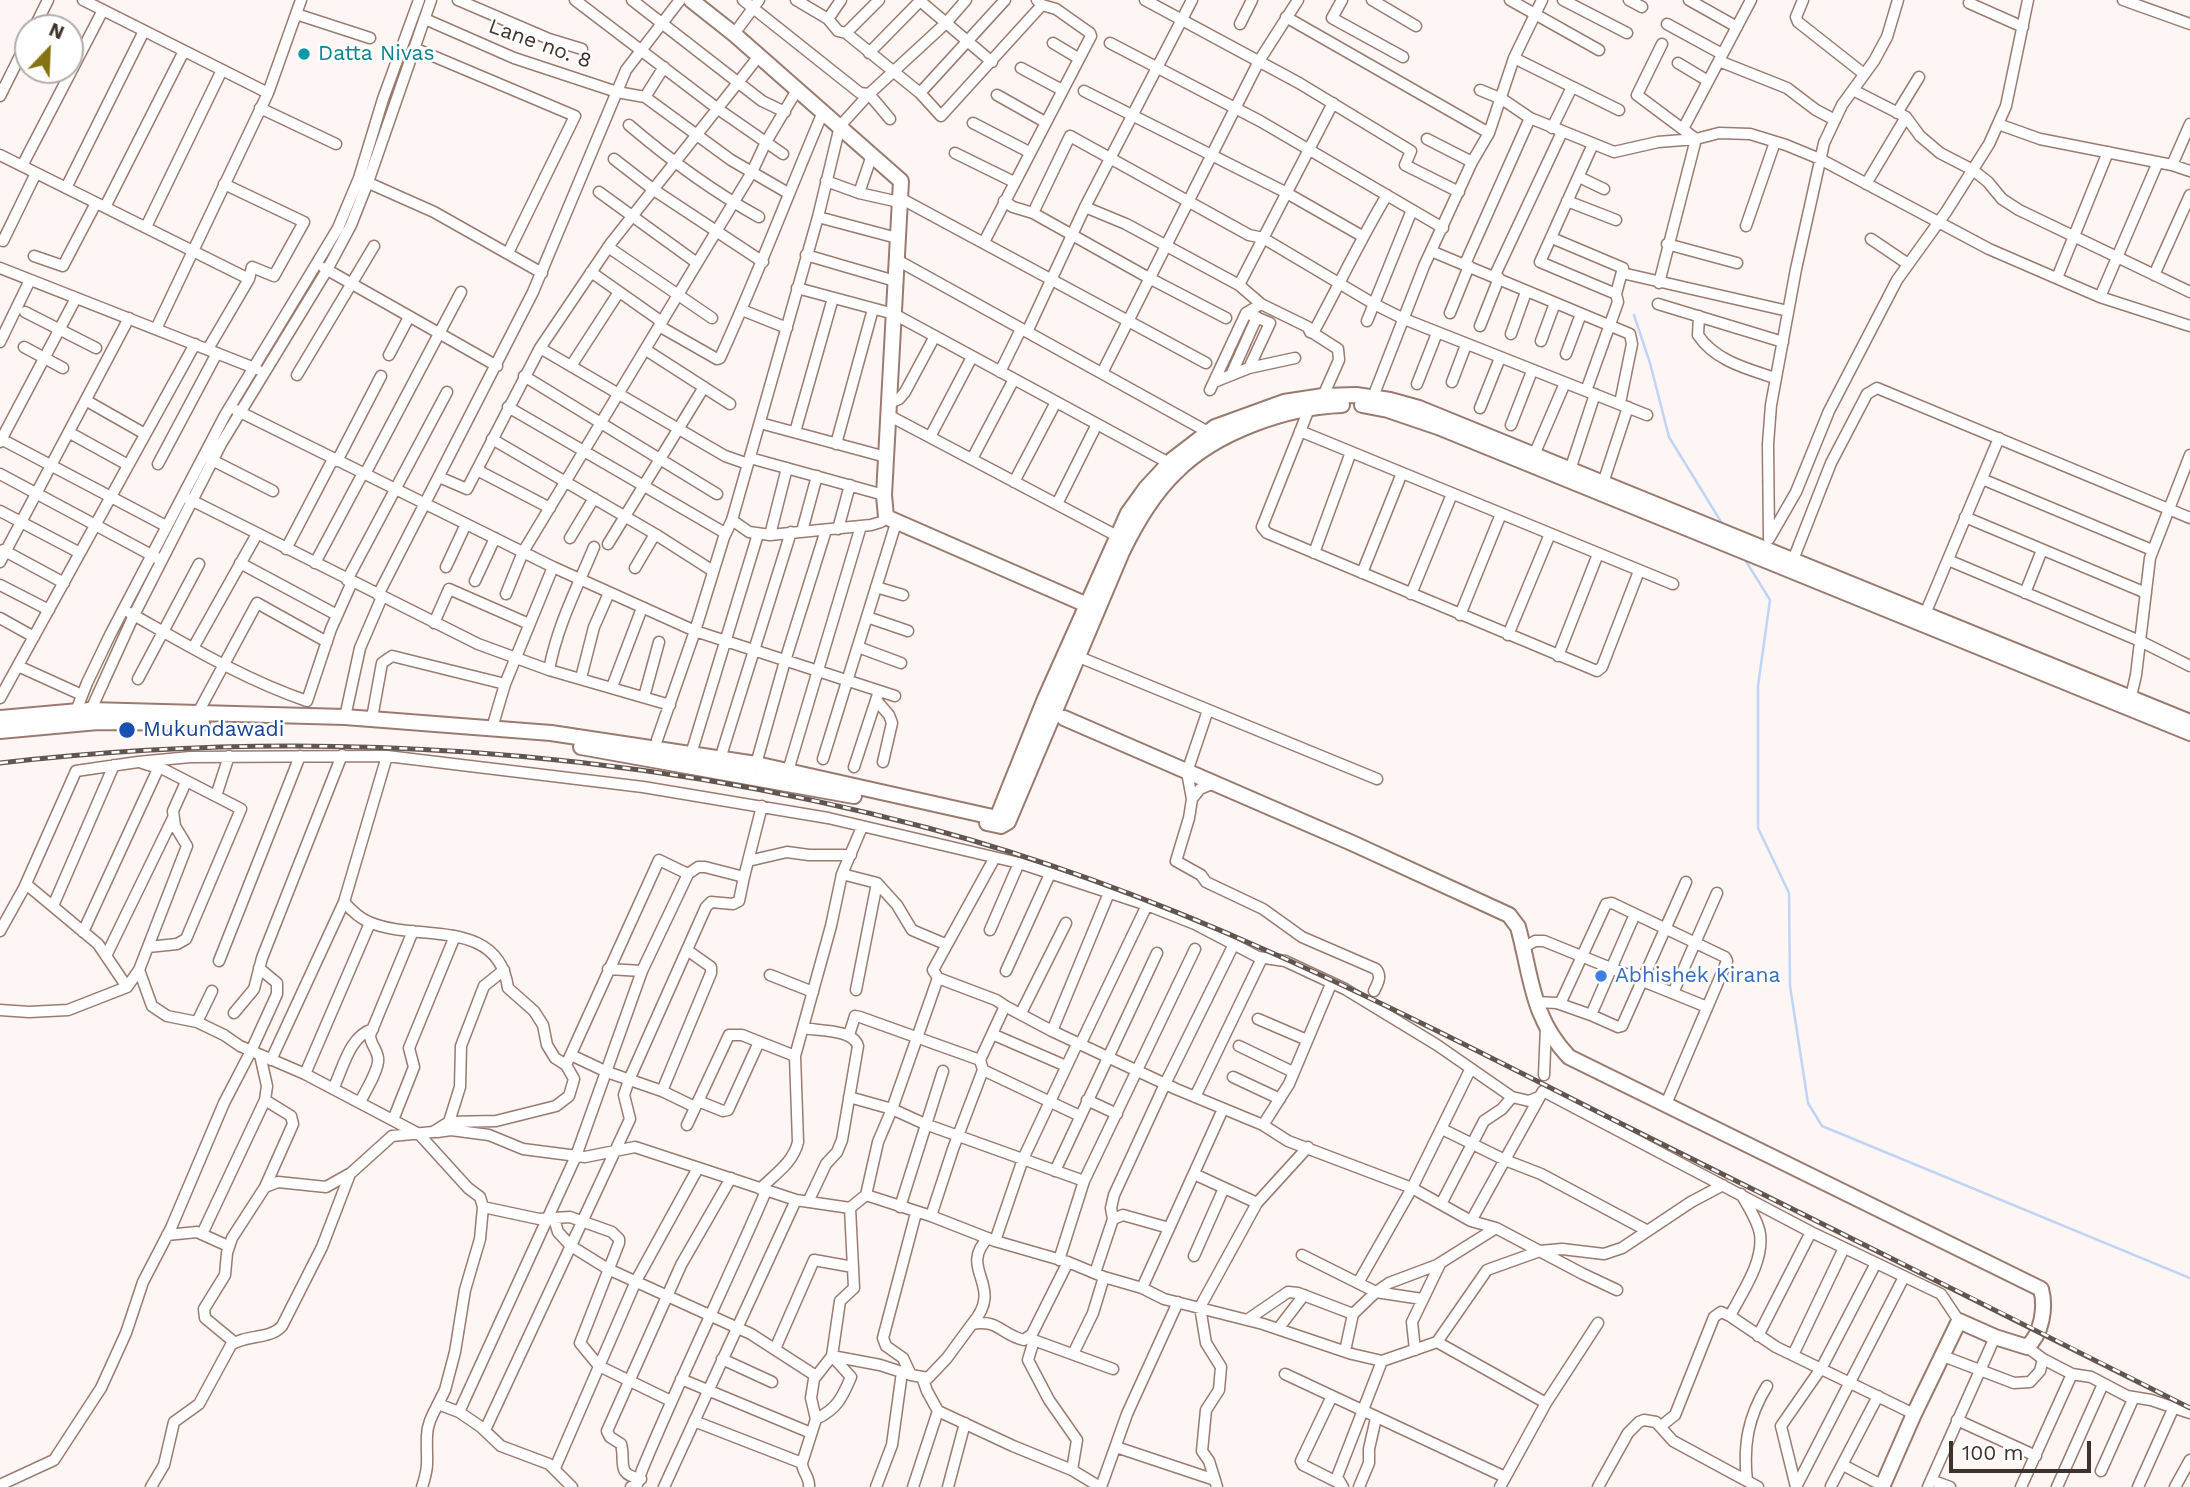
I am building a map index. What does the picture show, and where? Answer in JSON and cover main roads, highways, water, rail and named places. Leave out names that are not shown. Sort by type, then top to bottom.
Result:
[{"type":"waterway","points":[[1634,315],[1650,363],[1669,437],[1723,525]]},
{"type":"waterway","points":[[1744,558],[1770,600],[1758,686],[1758,828],[1789,893],[1790,986],[1808,1103],[1822,1126],[2190,1278]]},
{"type":"railway","points":[[0,763],[116,752],[233,747],[350,747],[467,752],[584,763],[699,779],[814,801],[928,828],[1017,854],[1189,917],[1357,992],[2190,1408]]},
{"type":"place","name":"Datta Nivas","points":[[304,54]]},
{"type":"place","name":"Mukundawadi","points":[[127,730]]},
{"type":"place","name":"Abhishek Kirana","points":[[1601,976]]}]
